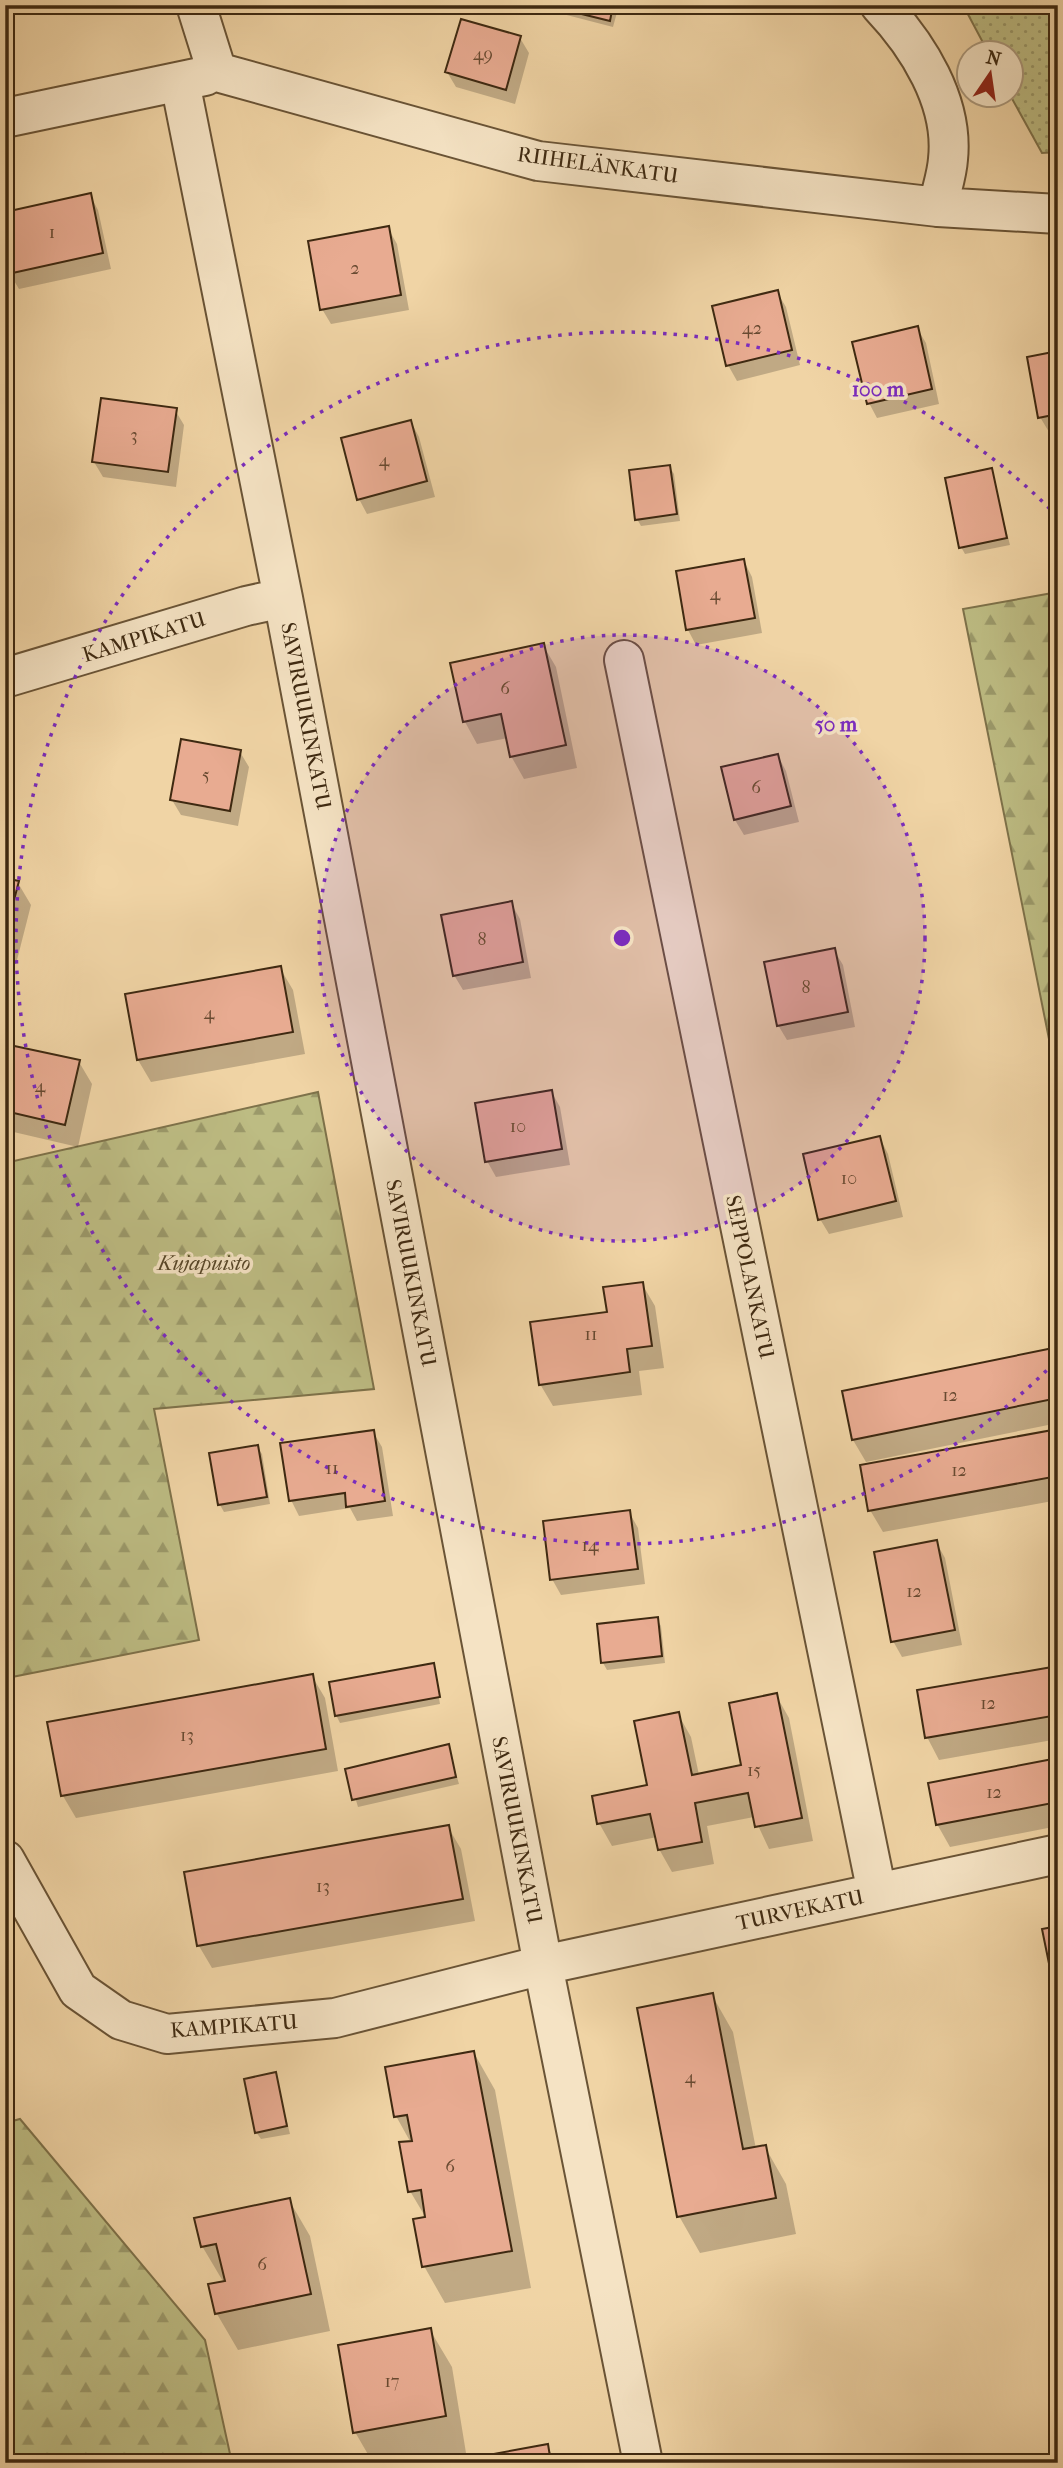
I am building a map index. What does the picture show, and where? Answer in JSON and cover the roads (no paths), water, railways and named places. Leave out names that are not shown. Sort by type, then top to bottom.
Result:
[{"type":"street","points":[[5,118],[217,72],[196,5]]},
{"type":"street","points":[[880,5],[905,32],[944,105],[949,158],[938,207]]},
{"type":"street","name":"RIIHELÄNKATU","points":[[217,72],[538,161],[938,207],[1058,214]]},
{"type":"street","name":"SAVIRUUKINKATU","points":[[180,82],[283,598],[543,1965],[643,2463]]},
{"type":"street","name":"KAMPIKATU","points":[[5,678],[246,606],[283,598]]},
{"type":"street","name":"SEPPOLANKATU","points":[[624,660],[877,1893]]},
{"type":"street","name":"TURVEKATU","points":[[543,1965],[1058,1854]]},
{"type":"street","name":"KAMPIKATU","points":[[5,1860],[78,1990],[121,2020],[167,2034],[335,2018],[543,1965]]},
{"type":"park label","name":"Kujapuisto","points":[[204,1263]]}]
